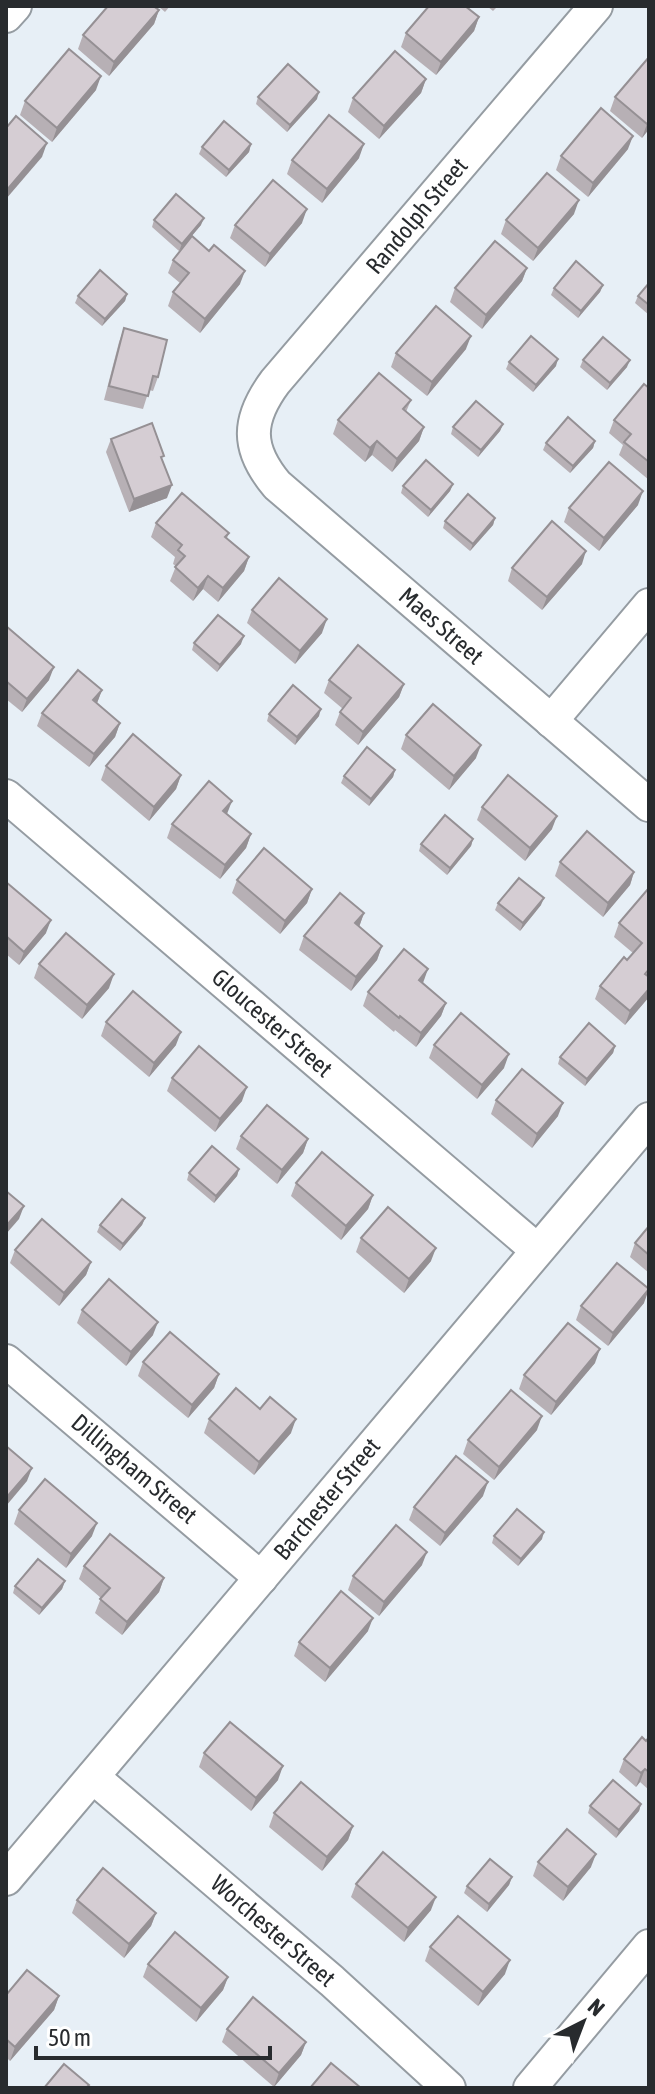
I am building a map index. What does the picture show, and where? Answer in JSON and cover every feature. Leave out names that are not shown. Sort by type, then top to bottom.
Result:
[{"type":"street","points":[[6,16],[15,6]]},
{"type":"street","name":"Randolph Street","points":[[254,434],[254,418],[275,382],[596,6]]},
{"type":"street","name":"Maes Street","points":[[254,434],[257,454],[265,471],[277,485],[649,805]]},
{"type":"street","points":[[551,721],[649,605]]},
{"type":"street","name":"Gloucester Street","points":[[6,796],[537,1250]]},
{"type":"street","name":"Barchester Street","points":[[6,1879],[649,1119]]},
{"type":"street","name":"Dillingham Street","points":[[6,1361],[261,1578]]},
{"type":"street","name":"Worchester Street","points":[[93,1777],[332,1981],[449,2088]]},
{"type":"street","points":[[530,2088],[649,1946]]},
{"type":"building","points":[[108,6],[153,6],[159,10],[114,62],[83,35]]},
{"type":"building","points":[[429,6],[465,6],[479,17],[441,62],[406,33]]},
{"type":"building","points":[[69,49],[101,76],[57,128],[25,101]]},
{"type":"building","points":[[395,51],[426,79],[384,126],[353,98]]},
{"type":"building","points":[[649,57],[649,121],[647,124],[615,97]]},
{"type":"building","points":[[288,64],[319,92],[290,125],[258,97]]},
{"type":"building","points":[[601,108],[633,136],[593,183],[561,156]]},
{"type":"building","points":[[329,115],[364,144],[327,189],[292,160]]},
{"type":"building","points":[[16,116],[47,143],[6,191],[6,128]]},
{"type":"building","points":[[224,121],[251,144],[229,170],[202,147]]},
{"type":"building","points":[[547,173],[579,200],[538,248],[506,220]]},
{"type":"building","points":[[273,180],[307,209],[270,254],[235,225]]},
{"type":"building","points":[[176,194],[204,218],[182,244],[154,220]]},
{"type":"building","points":[[192,236],[209,251],[214,245],[245,271],[205,319],[173,292],[189,273],[173,260]]},
{"type":"building","points":[[495,241],[527,268],[486,315],[455,288]]},
{"type":"building","points":[[576,261],[603,285],[581,311],[554,288]]},
{"type":"building","points":[[100,270],[127,294],[105,319],[78,296]]},
{"type":"building","points":[[649,283],[649,305],[638,296]]},
{"type":"building","points":[[436,306],[471,336],[432,382],[396,353]]},
{"type":"building","points":[[124,328],[167,340],[158,377],[153,376],[148,396],[109,386]]},
{"type":"building","points":[[531,336],[558,359],[536,385],[509,362]]},
{"type":"building","points":[[603,337],[630,360],[610,383],[583,360]]},
{"type":"building","points":[[379,373],[411,400],[403,409],[424,427],[397,459],[377,441],[370,448],[338,420]]},
{"type":"building","points":[[644,384],[649,388],[649,462],[624,442],[631,434],[614,420]]},
{"type":"building","points":[[476,401],[503,424],[481,450],[453,427]]},
{"type":"building","points":[[568,417],[595,441],[573,466],[546,443]]},
{"type":"building","points":[[152,423],[172,485],[134,499],[111,439]]},
{"type":"building","points":[[426,460],[453,484],[431,510],[403,486]]},
{"type":"building","points":[[609,462],[643,491],[604,538],[569,508]]},
{"type":"building","points":[[182,493],[229,533],[225,537],[249,557],[223,588],[208,576],[198,588],[175,567],[185,556],[178,550],[182,545],[156,523]]},
{"type":"building","points":[[468,494],[495,518],[473,544],[445,521]]},
{"type":"building","points":[[552,521],[586,551],[547,597],[512,568]]},
{"type":"building","points":[[279,578],[327,619],[300,651],[252,610]]},
{"type":"building","points":[[218,615],[244,636],[220,665],[194,643]]},
{"type":"building","points":[[6,626],[54,667],[27,699],[6,681]]},
{"type":"building","points":[[358,645],[404,684],[363,732],[340,712],[351,698],[329,680]]},
{"type":"building","points":[[78,670],[102,690],[93,700],[120,723],[94,754],[42,713]]},
{"type":"building","points":[[293,685],[321,709],[297,737],[269,714]]},
{"type":"building","points":[[433,704],[481,745],[454,776],[406,735]]},
{"type":"building","points":[[133,734],[181,775],[154,807],[106,766]]},
{"type":"building","points":[[367,747],[395,770],[371,799],[344,776]]},
{"type":"building","points":[[508,775],[557,816],[530,848],[482,807]]},
{"type":"building","points":[[209,781],[232,801],[223,811],[251,834],[225,865],[172,824]]},
{"type":"building","points":[[445,815],[473,839],[450,868],[421,844]]},
{"type":"building","points":[[587,831],[634,872],[608,903],[560,862]]},
{"type":"building","points":[[264,848],[312,889],[285,921],[237,880]]},
{"type":"building","points":[[519,878],[544,898],[523,923],[498,903]]},
{"type":"building","points":[[6,882],[51,920],[24,952],[6,936]]},
{"type":"building","points":[[648,889],[649,969],[645,974],[649,977],[649,989],[630,1011],[600,986],[624,957],[627,960],[642,943],[619,923]]},
{"type":"building","points":[[340,893],[364,913],[355,923],[382,946],[356,977],[304,936]]},
{"type":"building","points":[[66,933],[114,974],[87,1005],[39,964]]},
{"type":"building","points":[[404,949],[428,969],[419,980],[446,1003],[421,1033],[368,992]]},
{"type":"building","points":[[133,991],[181,1032],[154,1063],[106,1022]]},
{"type":"building","points":[[461,1013],[509,1054],[482,1085],[434,1045]]},
{"type":"building","points":[[589,1023],[615,1046],[587,1079],[560,1057]]},
{"type":"building","points":[[199,1046],[247,1087],[220,1119],[172,1078]]},
{"type":"building","points":[[522,1069],[563,1103],[537,1134],[496,1100]]},
{"type":"building","points":[[267,1105],[308,1139],[282,1170],[241,1136]]},
{"type":"building","points":[[212,1146],[239,1169],[216,1196],[189,1173]]},
{"type":"building","points":[[322,1152],[373,1195],[346,1226],[296,1183]]},
{"type":"building","points":[[6,1191],[24,1206],[6,1226]]},
{"type":"building","points":[[122,1199],[145,1218],[123,1244],[100,1225]]},
{"type":"building","points":[[388,1207],[436,1248],[409,1279],[361,1238]]},
{"type":"building","points":[[42,1219],[91,1262],[64,1293],[15,1250]]},
{"type":"building","points":[[649,1226],[649,1255],[635,1243]]},
{"type":"building","points":[[617,1263],[649,1289],[613,1333],[581,1306]]},
{"type":"building","points":[[109,1279],[158,1322],[131,1352],[82,1310]]},
{"type":"building","points":[[568,1323],[600,1349],[556,1402],[524,1375]]},
{"type":"building","points":[[170,1332],[219,1374],[192,1405],[143,1362]]},
{"type":"building","points":[[236,1388],[260,1409],[270,1397],[296,1419],[259,1462],[209,1419]]},
{"type":"building","points":[[511,1390],[542,1416],[499,1467],[468,1440]]},
{"type":"building","points":[[6,1446],[32,1468],[6,1498]]},
{"type":"building","points":[[456,1456],[488,1482],[445,1533],[414,1507]]},
{"type":"building","points":[[45,1479],[97,1523],[71,1554],[19,1510]]},
{"type":"building","points":[[517,1509],[544,1532],[521,1559],[494,1536]]},
{"type":"building","points":[[396,1525],[427,1552],[384,1602],[353,1576]]},
{"type":"building","points":[[110,1534],[164,1578],[127,1622],[100,1599],[110,1588],[84,1566]]},
{"type":"building","points":[[38,1559],[65,1581],[42,1608],[15,1586]]},
{"type":"building","points":[[341,1591],[373,1618],[330,1668],[299,1642]]},
{"type":"building","points":[[230,1722],[283,1766],[256,1798],[204,1753]]},
{"type":"building","points":[[642,1737],[646,1741],[649,1737],[649,1772],[645,1769],[641,1773],[624,1759]]},
{"type":"building","points":[[613,1780],[641,1804],[619,1830],[590,1806]]},
{"type":"building","points":[[301,1782],[353,1826],[327,1857],[274,1813]]},
{"type":"building","points":[[567,1829],[596,1854],[568,1887],[538,1862]]},
{"type":"building","points":[[383,1852],[436,1897],[408,1928],[356,1884]]},
{"type":"building","points":[[490,1859],[512,1877],[489,1904],[467,1886]]},
{"type":"building","points":[[103,1868],[156,1913],[129,1944],[77,1900]]},
{"type":"building","points":[[458,1916],[510,1960],[483,1992],[430,1947]]},
{"type":"building","points":[[175,1932],[228,1977],[201,2008],[148,1964]]},
{"type":"building","points":[[27,1970],[59,1996],[15,2047],[6,2039],[6,1995]]},
{"type":"building","points":[[253,1997],[306,2042],[279,2073],[227,2029]]},
{"type":"building","points":[[331,2063],[361,2088],[310,2088]]},
{"type":"building","points":[[64,2064],[89,2085],[86,2088],[44,2088]]}]
